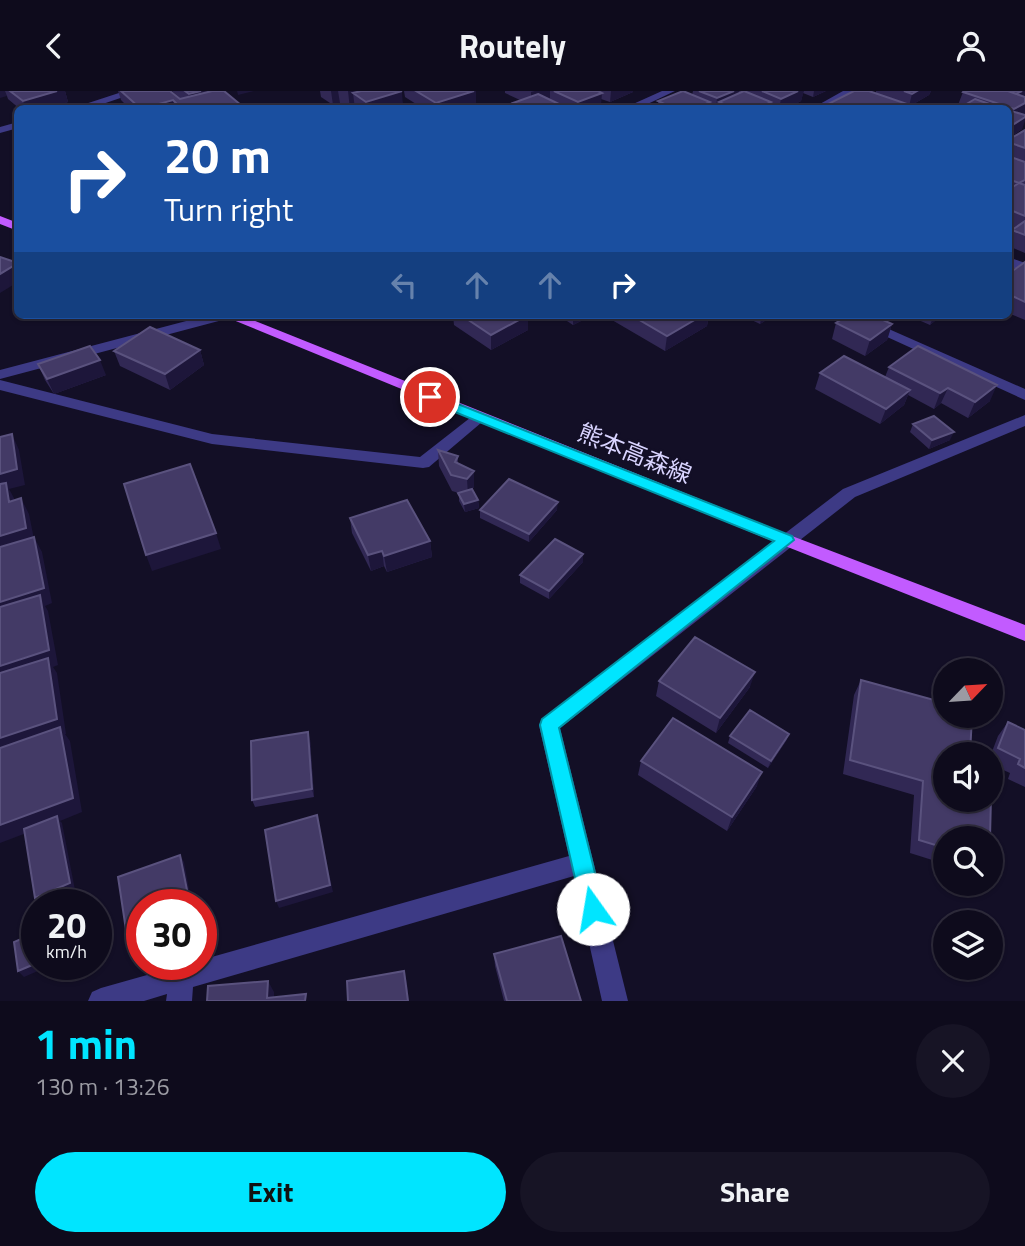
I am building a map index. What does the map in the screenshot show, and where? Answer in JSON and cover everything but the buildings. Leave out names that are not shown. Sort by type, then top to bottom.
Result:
[{"type":"main road","name":"熊本高森線","points":[[236,319],[1025,633]]},
{"type":"street","points":[[89,105],[136,91]]},
{"type":"street","points":[[637,105],[670,91]]},
{"type":"street","points":[[824,105],[850,91]]},
{"type":"street","points":[[0,375],[211,319]]},
{"type":"street","points":[[855,319],[1025,395]]},
{"type":"street","points":[[0,385],[212,439],[423,463],[480,417]]},
{"type":"street","points":[[615,1001],[549,725],[849,493],[1025,420]]},
{"type":"street","points":[[101,1001],[180,989],[582,863]]},
{"type":"route","points":[[430,397],[786,540],[549,725],[593,909]]}]
